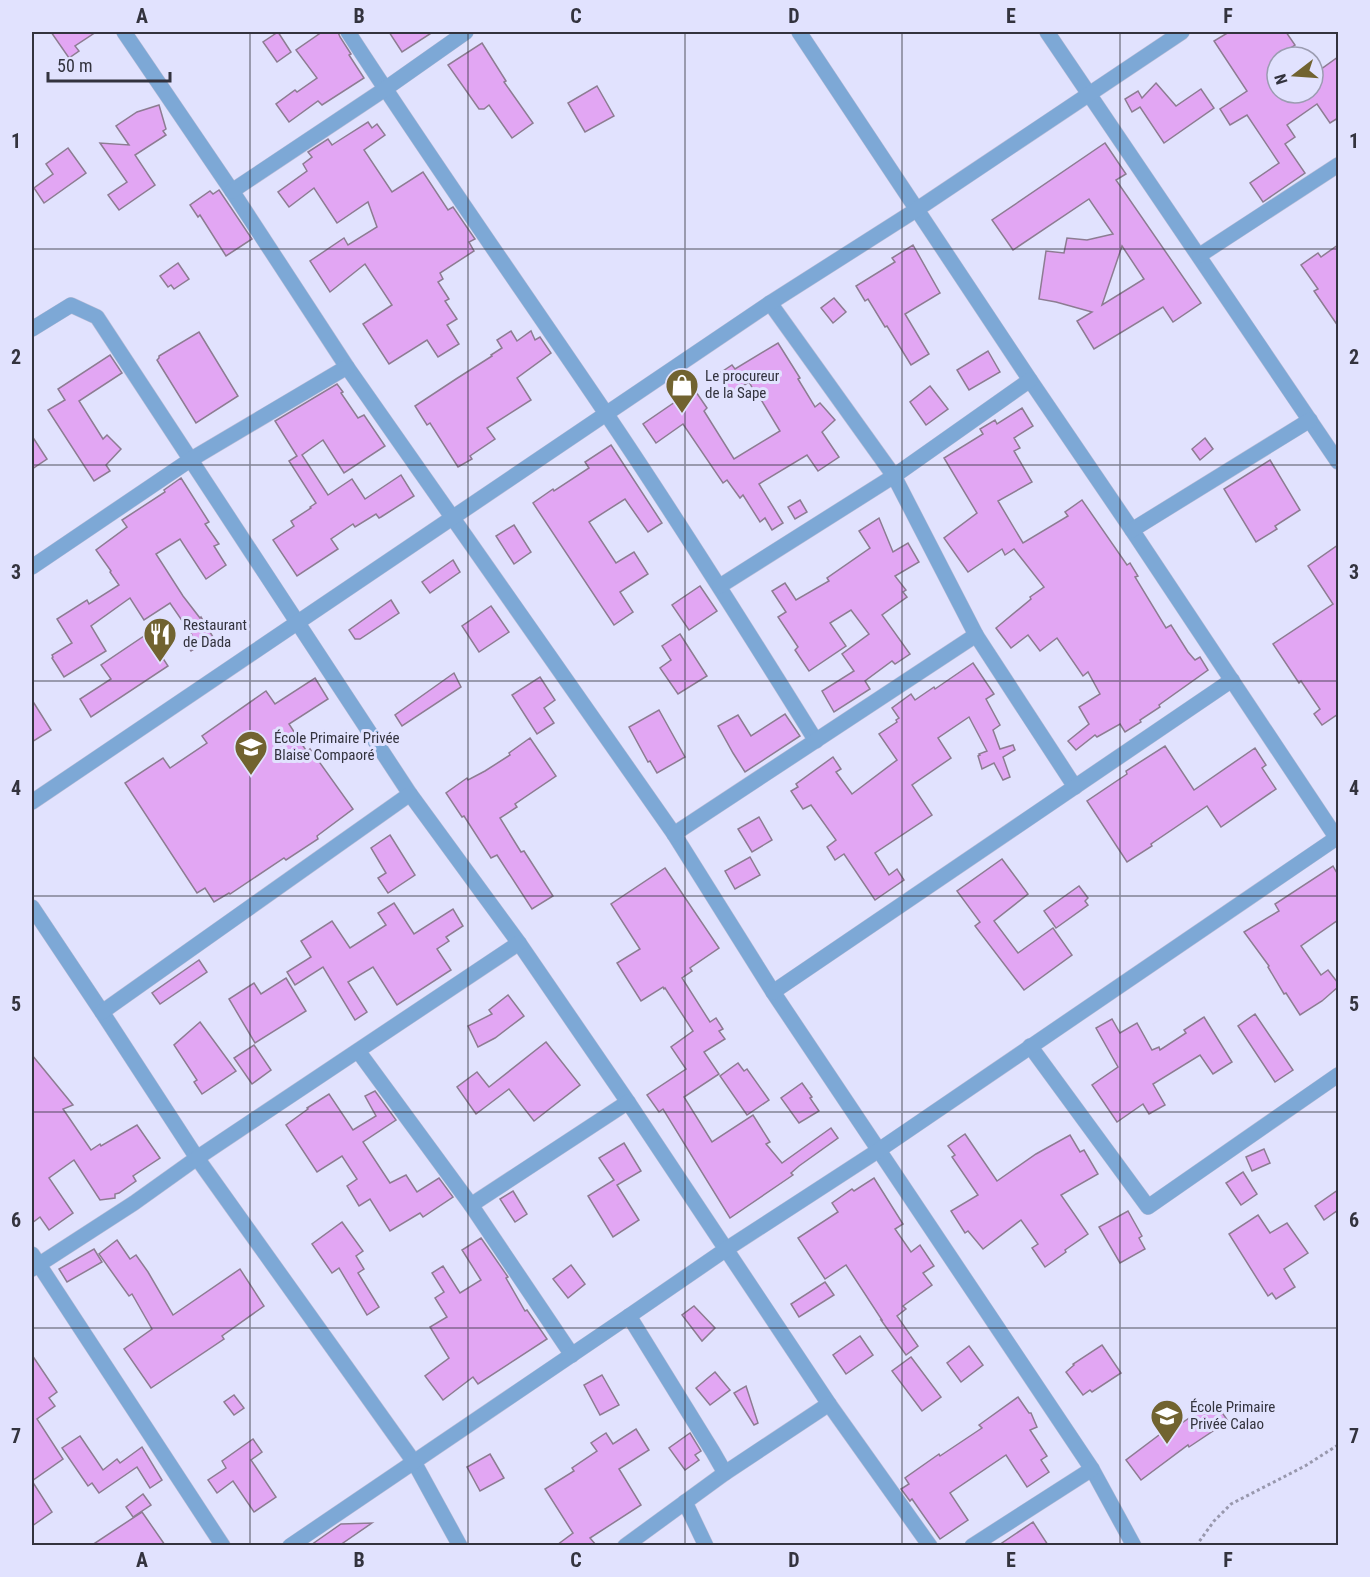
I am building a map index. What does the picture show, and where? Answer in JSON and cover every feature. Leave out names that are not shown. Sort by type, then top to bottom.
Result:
[{"type":"street","points":[[124,32],[347,367],[674,834],[773,992],[1092,1469],[1134,1545]]},
{"type":"street","points":[[348,32],[606,413],[720,586],[816,741]]},
{"type":"street","points":[[232,191],[466,32]]},
{"type":"street","points":[[290,1545],[725,1250],[879,1150],[1338,838],[799,32]]},
{"type":"street","points":[[1047,32],[1338,462]]},
{"type":"street","points":[[32,802],[770,303],[916,210],[1182,32]]},
{"type":"street","points":[[1200,255],[1338,165]]},
{"type":"street","points":[[770,303],[894,476],[976,635],[1076,787]]},
{"type":"street","points":[[32,329],[71,305],[97,317],[410,794],[519,943],[829,1404],[930,1545]]},
{"type":"street","points":[[32,567],[190,460],[347,367]]},
{"type":"street","points":[[720,586],[894,476],[1030,380]]},
{"type":"street","points":[[1132,530],[1310,420]]},
{"type":"street","points":[[674,834],[976,635]]},
{"type":"street","points":[[773,992],[1232,680]]},
{"type":"street","points":[[102,1012],[410,794]]},
{"type":"street","points":[[32,907],[197,1158],[414,1462],[460,1545]]},
{"type":"street","points":[[223,1545],[34,1263],[134,1203],[197,1158],[519,943]]},
{"type":"street","points":[[1030,1046],[1148,1207],[1338,1075]]},
{"type":"street","points":[[358,1051],[471,1205],[572,1355]]},
{"type":"street","points":[[471,1205],[628,1102]]},
{"type":"street","points":[[629,1316],[725,1473]]},
{"type":"street","points":[[625,1545],[725,1473],[829,1404]]},
{"type":"street","points":[[972,1545],[1092,1469]]},
{"type":"street","points":[[685,1502],[706,1545]]},
{"type":"path","points":[[1196,1545],[1214,1521],[1231,1504],[1305,1466],[1338,1445]]},
{"type":"building","points":[[51,32],[96,32],[75,46],[79,51],[69,58]]},
{"type":"building","points":[[278,32],[291,52],[277,62],[263,42]]},
{"type":"building","points":[[322,32],[338,32],[364,78],[322,105],[318,101],[289,122],[276,104],[317,78],[296,50]]},
{"type":"building","points":[[389,32],[433,32],[402,52]]},
{"type":"building","points":[[1229,32],[1286,32],[1295,45],[1265,45],[1265,105],[1316,105],[1287,125],[1295,137],[1285,144],[1305,173],[1263,202],[1250,183],[1279,163],[1247,115],[1230,125],[1220,109],[1247,91],[1214,41]]},
{"type":"building","points":[[482,43],[506,81],[504,82],[533,123],[512,138],[489,105],[484,109],[479,109],[448,65]]},
{"type":"building","points":[[1338,57],[1338,118],[1330,123],[1318,105],[1325,105],[1325,66]]},
{"type":"building","points":[[1156,83],[1176,106],[1201,89],[1214,108],[1164,143],[1140,107],[1132,112],[1125,99],[1138,91],[1142,98]]},
{"type":"building","points":[[597,86],[614,116],[585,132],[568,103]]},
{"type":"building","points":[[159,105],[166,129],[163,131],[166,135],[135,155],[155,185],[119,210],[108,195],[127,182],[100,143],[129,145],[116,126],[137,112]]},
{"type":"building","points":[[368,122],[372,128],[377,124],[385,135],[364,150],[392,192],[423,172],[448,210],[453,207],[475,239],[469,242],[474,251],[440,273],[443,279],[438,282],[449,299],[445,301],[457,319],[447,325],[459,344],[438,357],[427,340],[389,364],[363,324],[392,305],[365,264],[330,292],[310,261],[344,238],[348,245],[377,227],[368,202],[337,223],[314,188],[289,207],[278,192],[307,171],[303,164],[312,157],[308,152],[328,139],[332,145]]},
{"type":"building","points":[[1105,143],[1126,174],[1116,180],[1201,303],[1173,322],[1163,307],[1094,349],[1077,321],[1092,312],[1039,299],[1046,251],[1064,253],[1067,238],[1087,240],[1113,234],[1089,199],[1013,250],[992,220]],"holes":[[[1122,246],[1144,279],[1102,305]]]},
{"type":"building","points":[[68,148],[86,173],[44,203],[34,188],[53,174],[46,164]]},
{"type":"building","points":[[219,190],[252,239],[226,256],[200,215],[198,217],[190,205],[210,191],[213,194]]},
{"type":"building","points":[[913,245],[940,293],[905,314],[929,354],[911,365],[887,326],[885,327],[868,299],[865,301],[856,286],[895,262],[892,258]]},
{"type":"building","points":[[1338,245],[1338,326],[1314,291],[1318,289],[1301,265],[1318,253],[1321,257]]},
{"type":"building","points":[[178,263],[189,279],[174,289],[171,285],[168,287],[160,276]]},
{"type":"building","points":[[834,298],[846,312],[833,323],[821,308]]},
{"type":"building","points":[[511,331],[517,341],[531,331],[535,340],[540,337],[551,353],[517,378],[531,400],[487,428],[495,439],[470,456],[472,459],[458,467],[430,423],[427,425],[415,406],[492,356],[502,348],[497,340]]},
{"type":"building","points":[[199,332],[238,396],[196,423],[157,360],[159,356]]},
{"type":"building","points":[[778,343],[815,407],[820,403],[835,420],[822,432],[839,457],[818,471],[807,455],[759,484],[783,523],[772,530],[765,518],[760,522],[743,495],[740,498],[727,480],[723,483],[683,424],[656,443],[643,424],[694,389],[707,408],[704,411],[734,459],[780,431],[749,382],[730,394],[717,375],[732,365],[735,369]]},
{"type":"building","points":[[988,351],[1000,372],[969,390],[957,370]]},
{"type":"building","points":[[110,355],[122,373],[79,401],[103,439],[107,435],[121,449],[106,465],[110,471],[94,481],[48,410],[65,400],[58,389]]},
{"type":"building","points":[[337,384],[358,418],[364,415],[385,446],[344,473],[323,440],[302,455],[328,495],[352,479],[365,499],[401,475],[414,496],[381,517],[379,518],[376,514],[355,527],[353,524],[331,539],[338,549],[297,576],[273,540],[294,526],[291,521],[316,503],[289,461],[297,456],[275,421]]},
{"type":"building","points":[[930,386],[948,409],[926,425],[910,402]]},
{"type":"building","points":[[1022,408],[1033,426],[1014,438],[1020,448],[1014,451],[1032,482],[998,501],[1023,543],[1068,516],[1065,512],[1082,500],[1127,565],[1130,563],[1138,576],[1135,577],[1166,628],[1171,625],[1188,652],[1195,660],[1200,657],[1208,670],[1125,732],[1120,724],[1097,737],[1095,735],[1076,750],[1068,741],[1089,724],[1079,707],[1100,694],[1088,672],[1083,676],[1057,638],[1040,651],[1028,635],[1011,648],[996,628],[1044,587],[1014,549],[1005,555],[1002,549],[968,572],[944,538],[977,513],[944,458],[983,434],[980,429],[995,420],[997,424]]},
{"type":"building","points":[[32,436],[47,459],[32,469]]},
{"type":"building","points":[[1205,438],[1213,449],[1200,460],[1192,449]]},
{"type":"building","points":[[611,445],[662,523],[648,532],[625,499],[589,522],[616,563],[634,552],[648,574],[620,592],[633,612],[614,625],[533,503],[589,468],[585,462]]},
{"type":"building","points":[[1270,460],[1300,510],[1275,526],[1277,529],[1256,542],[1224,489]]},
{"type":"building","points":[[181,478],[209,522],[205,524],[219,544],[214,546],[226,565],[206,579],[180,539],[156,554],[213,637],[191,651],[184,640],[192,635],[170,603],[144,620],[130,598],[91,626],[106,651],[64,677],[52,655],[72,643],[57,619],[87,600],[89,604],[119,585],[96,550],[127,527],[122,520],[165,492],[164,490]]},
{"type":"building","points":[[800,500],[807,512],[795,519],[788,507]]},
{"type":"building","points":[[879,518],[893,552],[908,543],[919,562],[895,576],[906,590],[903,592],[907,597],[882,615],[910,654],[895,664],[892,661],[865,681],[870,689],[834,712],[822,691],[854,671],[842,654],[869,634],[851,610],[830,623],[846,646],[809,671],[795,650],[798,647],[778,617],[786,612],[772,591],[785,583],[796,600],[829,581],[827,578],[870,548],[859,531]]},
{"type":"building","points":[[514,525],[531,552],[514,564],[496,536]]},
{"type":"building","points":[[1338,545],[1338,714],[1322,725],[1314,714],[1320,709],[1273,644],[1333,604],[1308,566]]},
{"type":"building","points":[[453,560],[460,572],[430,593],[422,582]]},
{"type":"building","points":[[700,586],[717,611],[689,630],[672,605]]},
{"type":"building","points":[[391,600],[399,613],[360,639],[355,639],[349,630]]},
{"type":"building","points":[[491,606],[509,632],[479,652],[462,626]]},
{"type":"building","points":[[147,634],[168,666],[91,717],[80,699],[111,679],[101,665]]},
{"type":"building","points":[[680,634],[707,676],[678,694],[660,668],[671,660],[662,646]]},
{"type":"building","points":[[973,663],[994,694],[986,699],[1000,725],[993,730],[1000,749],[1013,745],[1015,750],[1003,757],[1010,777],[1003,780],[994,763],[982,769],[978,756],[987,751],[969,717],[938,738],[951,758],[912,785],[932,815],[875,853],[889,875],[897,869],[904,880],[875,900],[844,854],[835,860],[827,847],[836,840],[811,805],[803,809],[791,791],[798,787],[796,784],[833,757],[841,769],[836,772],[852,794],[897,760],[879,734],[897,722],[899,718],[892,708],[911,694],[915,700],[934,687],[935,689]]},
{"type":"building","points":[[454,673],[461,687],[402,726],[395,715]]},
{"type":"building","points":[[540,677],[555,700],[544,708],[554,723],[537,734],[512,695]]},
{"type":"building","points":[[315,678],[328,699],[289,724],[307,752],[310,749],[353,809],[317,836],[318,839],[214,902],[205,888],[197,893],[125,783],[163,758],[170,768],[207,743],[202,736],[266,691],[275,704]]},
{"type":"building","points":[[32,700],[51,730],[32,742]]},
{"type":"building","points":[[659,710],[685,757],[657,773],[650,761],[648,762],[629,727]]},
{"type":"building","points":[[785,714],[800,736],[745,772],[718,726],[738,715],[751,736]]},
{"type":"building","points":[[530,738],[556,776],[515,804],[517,807],[500,818],[553,896],[532,909],[497,855],[491,858],[446,793],[467,778],[468,780],[485,771],[510,755],[509,753]]},
{"type":"building","points":[[1165,746],[1194,790],[1255,748],[1266,765],[1262,768],[1276,789],[1221,827],[1207,806],[1127,862],[1087,801],[1127,774],[1126,771]]},
{"type":"building","points":[[759,817],[772,840],[752,852],[738,829]]},
{"type":"building","points":[[390,835],[415,875],[388,893],[378,878],[386,873],[371,848]]},
{"type":"building","points":[[750,857],[760,875],[735,889],[725,871]]},
{"type":"building","points":[[1002,859],[1028,894],[994,921],[1018,953],[1053,928],[1072,955],[1024,990],[975,926],[980,922],[957,891]]},
{"type":"building","points":[[1333,866],[1338,875],[1338,920],[1301,946],[1321,975],[1328,970],[1338,983],[1338,987],[1300,1015],[1244,932],[1279,911],[1275,904]]},
{"type":"building","points":[[665,868],[719,948],[690,968],[692,971],[682,978],[710,1022],[716,1018],[723,1029],[719,1031],[725,1039],[704,1052],[719,1074],[684,1097],[712,1142],[753,1115],[770,1142],[766,1144],[782,1163],[831,1128],[838,1138],[799,1166],[791,1173],[793,1175],[730,1218],[663,1109],[659,1112],[647,1095],[686,1069],[671,1047],[693,1031],[665,988],[663,987],[641,1001],[617,963],[640,949],[611,904]]},
{"type":"building","points":[[1079,886],[1088,898],[1085,901],[1088,905],[1056,928],[1044,911]]},
{"type":"building","points":[[394,903],[414,934],[453,909],[463,926],[446,937],[449,941],[437,949],[451,970],[397,1005],[373,967],[348,982],[367,1012],[355,1020],[323,967],[295,985],[287,972],[311,957],[301,941],[332,921],[350,948],[386,925],[378,913]]},
{"type":"building","points":[[199,960],[207,972],[160,1004],[152,993]]},
{"type":"building","points":[[286,978],[306,1011],[255,1043],[229,999],[254,983],[261,994]]},
{"type":"building","points":[[508,995],[524,1016],[495,1038],[478,1047],[468,1026],[492,1014],[489,1010]]},
{"type":"building","points":[[1255,1014],[1293,1070],[1275,1082],[1238,1026]]},
{"type":"building","points":[[1204,1017],[1232,1062],[1213,1074],[1200,1055],[1153,1084],[1165,1105],[1149,1114],[1143,1104],[1117,1122],[1092,1085],[1118,1067],[1096,1028],[1112,1019],[1120,1033],[1137,1023],[1152,1050],[1159,1047],[1160,1050],[1186,1033],[1184,1030]]},
{"type":"building","points":[[200,1022],[236,1071],[202,1094],[194,1082],[197,1080],[174,1045]]},
{"type":"building","points":[[546,1042],[580,1085],[534,1121],[509,1089],[476,1114],[457,1087],[477,1072],[489,1087]]},
{"type":"building","points":[[254,1045],[271,1070],[252,1084],[234,1058]]},
{"type":"building","points":[[32,1055],[73,1105],[63,1109],[91,1150],[137,1125],[160,1158],[133,1176],[136,1181],[115,1194],[115,1198],[100,1200],[74,1160],[49,1178],[73,1213],[49,1230],[40,1217],[32,1223]]},
{"type":"building","points":[[738,1063],[744,1071],[747,1069],[769,1100],[747,1115],[720,1076]]},
{"type":"building","points":[[802,1083],[819,1111],[799,1123],[781,1098]]},
{"type":"building","points":[[375,1091],[396,1120],[363,1142],[390,1183],[406,1175],[417,1192],[439,1178],[453,1197],[423,1217],[420,1213],[390,1231],[370,1199],[359,1206],[347,1186],[357,1179],[342,1156],[317,1172],[286,1125],[329,1094],[353,1130],[376,1116],[365,1096]]},
{"type":"building","points":[[965,1134],[997,1181],[1036,1154],[1070,1135],[1080,1152],[1084,1150],[1098,1174],[1061,1195],[1088,1234],[1045,1267],[1032,1248],[1038,1244],[1021,1220],[983,1249],[968,1231],[965,1233],[951,1211],[978,1195],[952,1157],[955,1155],[948,1146]]},
{"type":"building","points":[[624,1143],[641,1171],[617,1185],[639,1220],[613,1237],[588,1196],[614,1180],[599,1158]]},
{"type":"building","points":[[1264,1149],[1270,1163],[1252,1171],[1246,1157]]},
{"type":"building","points":[[1243,1172],[1257,1194],[1241,1205],[1226,1183]]},
{"type":"building","points":[[874,1178],[903,1224],[895,1229],[911,1252],[920,1245],[934,1266],[923,1273],[932,1285],[903,1306],[906,1309],[897,1316],[918,1346],[906,1355],[846,1265],[825,1279],[798,1238],[838,1212],[832,1203],[852,1189],[854,1191]]},
{"type":"building","points":[[1338,1190],[1338,1210],[1324,1220],[1315,1206]]},
{"type":"building","points":[[513,1191],[527,1214],[515,1222],[500,1199]]},
{"type":"building","points":[[1128,1211],[1142,1236],[1139,1238],[1145,1249],[1120,1263],[1099,1227]]},
{"type":"building","points":[[1258,1215],[1270,1233],[1287,1223],[1308,1253],[1284,1269],[1295,1287],[1276,1299],[1272,1293],[1268,1296],[1229,1234]]},
{"type":"building","points":[[342,1222],[363,1251],[356,1256],[364,1269],[358,1273],[379,1307],[367,1315],[339,1268],[332,1273],[312,1244]]},
{"type":"building","points":[[481,1238],[508,1277],[506,1278],[525,1311],[527,1310],[547,1339],[478,1384],[473,1377],[443,1400],[425,1376],[449,1358],[430,1327],[447,1317],[435,1298],[444,1292],[432,1273],[443,1266],[460,1293],[481,1280],[462,1250]]},
{"type":"building","points":[[117,1240],[130,1259],[136,1255],[173,1315],[240,1269],[264,1306],[222,1336],[224,1339],[151,1388],[124,1349],[152,1329],[132,1294],[129,1296],[99,1254]]},
{"type":"building","points":[[94,1249],[102,1262],[67,1282],[59,1269]]},
{"type":"building","points":[[571,1265],[585,1284],[568,1298],[553,1279]]},
{"type":"building","points":[[825,1282],[834,1295],[799,1317],[791,1304]]},
{"type":"building","points":[[694,1306],[715,1328],[702,1341],[682,1315]]},
{"type":"building","points":[[860,1336],[873,1355],[846,1374],[833,1355]]},
{"type":"building","points":[[1102,1345],[1121,1373],[1092,1392],[1090,1390],[1083,1395],[1066,1372],[1073,1364]]},
{"type":"building","points":[[969,1346],[983,1365],[961,1382],[947,1363]]},
{"type":"building","points":[[32,1355],[57,1392],[49,1398],[55,1406],[37,1419],[63,1459],[32,1481]]},
{"type":"building","points":[[911,1357],[941,1397],[922,1411],[892,1371]]},
{"type":"building","points":[[715,1372],[730,1390],[710,1405],[696,1388]]},
{"type":"building","points":[[602,1375],[619,1405],[600,1415],[584,1385]]},
{"type":"building","points":[[746,1386],[758,1423],[754,1425],[734,1393]]},
{"type":"building","points":[[234,1395],[244,1408],[234,1415],[224,1402]]},
{"type":"building","points":[[1018,1397],[1031,1413],[1037,1427],[1030,1430],[1047,1456],[1041,1460],[1049,1472],[1027,1487],[1006,1455],[950,1493],[968,1520],[940,1539],[912,1499],[910,1501],[901,1489],[909,1484],[905,1478],[982,1428],[979,1425]]},
{"type":"building","points":[[1214,1401],[1228,1421],[1189,1447],[1188,1445],[1141,1480],[1126,1460],[1171,1426],[1173,1429]]},
{"type":"building","points":[[636,1429],[649,1450],[619,1469],[641,1505],[590,1538],[596,1545],[557,1545],[573,1533],[545,1489],[574,1471],[572,1468],[597,1451],[591,1443],[606,1433],[613,1444]]},
{"type":"building","points":[[690,1433],[701,1451],[695,1455],[699,1460],[685,1470],[669,1448]]},
{"type":"building","points":[[80,1436],[103,1470],[117,1459],[120,1463],[142,1447],[162,1480],[150,1488],[137,1467],[99,1493],[92,1483],[88,1486],[62,1448]]},
{"type":"building","points":[[253,1439],[262,1452],[251,1460],[276,1497],[254,1512],[233,1481],[217,1493],[208,1480],[226,1468],[222,1461]]},
{"type":"building","points":[[490,1454],[504,1478],[480,1491],[467,1467]]},
{"type":"building","points":[[32,1481],[52,1512],[32,1526]]},
{"type":"building","points":[[143,1494],[151,1505],[133,1517],[126,1507]]},
{"type":"building","points":[[142,1512],[165,1545],[92,1545]]},
{"type":"building","points":[[1033,1522],[1048,1545],[999,1545]]},
{"type":"building","points":[[372,1523],[340,1545],[311,1545],[341,1524]]},
{"type":"place","name":"Le procureur de la Sape","points":[[682,414]]},
{"type":"place","name":"Restaurant de Dada","points":[[160,663]]},
{"type":"place","name":"École Primaire Privée Blaise Compaoré","points":[[251,776]]},
{"type":"place","name":"École Primaire Privée Calao","points":[[1167,1445]]}]
